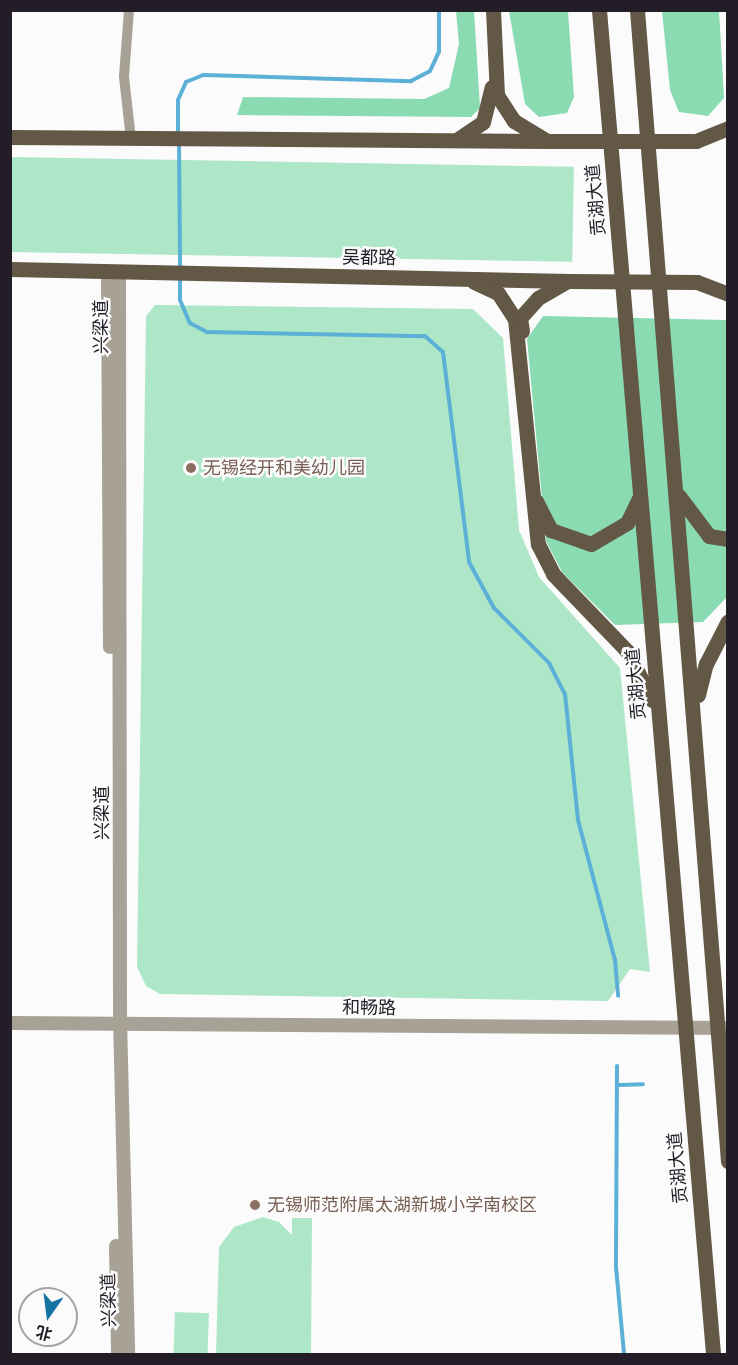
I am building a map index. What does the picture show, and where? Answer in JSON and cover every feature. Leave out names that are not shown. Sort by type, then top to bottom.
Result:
[{"type":"main road","points":[[455,141],[474,132],[490,112],[488,10]]},
{"type":"main road","points":[[493,10],[498,95],[514,121],[549,141]]},
{"type":"main road","name":"贡湖大道","points":[[599,10],[683,1025],[713,1354]]},
{"type":"main road","points":[[636,10],[722,1024],[728,1161]]},
{"type":"main road","points":[[696,141],[728,128]]},
{"type":"main road","points":[[10,137],[175,140],[728,141]]},
{"type":"main road","name":"吴都路","points":[[10,269],[231,276],[728,282]]},
{"type":"main road","points":[[468,279],[498,293],[515,319],[538,544],[554,574],[639,668],[658,717]]},
{"type":"main road","points":[[570,281],[538,298],[520,318],[536,501],[552,530],[591,544],[627,523],[640,495]]},
{"type":"main road","points":[[697,282],[728,294]]},
{"type":"main road","points":[[678,492],[709,536],[728,539]]},
{"type":"main road","points":[[695,716],[706,664],[728,621]]},
{"type":"street","points":[[129,10],[124,77],[131,139]]},
{"type":"street","name":"兴梁道","points":[[113,272],[118,1354]]},
{"type":"street","name":"和畅路","points":[[10,1017],[117,1021]]},
{"type":"street","name":"兴梁道","points":[[117,1021],[128,1354]]},
{"type":"street","name":"和畅路","points":[[10,1023],[117,1021],[722,1024]]},
{"type":"green space","points":[[456,11],[474,11],[480,108],[471,117],[237,115],[243,97],[424,99],[449,88],[459,44]]},
{"type":"green space","points":[[509,11],[568,11],[574,97],[567,113],[539,117],[525,104]]},
{"type":"green space","points":[[662,11],[719,11],[724,98],[708,116],[679,112],[670,90]]},
{"type":"green space","points":[[11,157],[574,167],[572,262],[10,252]]},
{"type":"green space","points":[[155,305],[473,309],[503,338],[519,530],[539,577],[620,668],[650,972],[630,969],[608,1001],[160,994],[146,986],[137,967],[146,316]]},
{"type":"green space","points":[[543,316],[727,320],[727,597],[703,622],[615,625],[562,572],[546,541],[527,339]]},
{"type":"green space","points":[[263,1217],[279,1222],[292,1235],[292,1218],[312,1218],[311,1354],[216,1354],[219,1247],[234,1227]]},
{"type":"green space","points":[[175,1312],[209,1313],[208,1354],[174,1354]]},
{"type":"waterway","points":[[178,133],[178,100],[186,82],[203,75],[411,81],[430,71],[439,52],[439,10]]},
{"type":"waterway","points":[[179,141],[180,268]]},
{"type":"waterway","points":[[180,276],[180,300],[190,323],[207,332],[425,336],[443,352],[469,562],[494,608],[549,663],[565,694],[578,820],[615,960],[618,996]]},
{"type":"waterway","points":[[617,1066],[616,1267],[624,1354]]},
{"type":"waterway","points":[[619,1085],[643,1084]]},
{"type":"place","name":"无锡经开和美幼儿园","points":[[191,468]]},
{"type":"place","name":"无锡师范附属太湖新城小学南校区","points":[[255,1205]]}]
